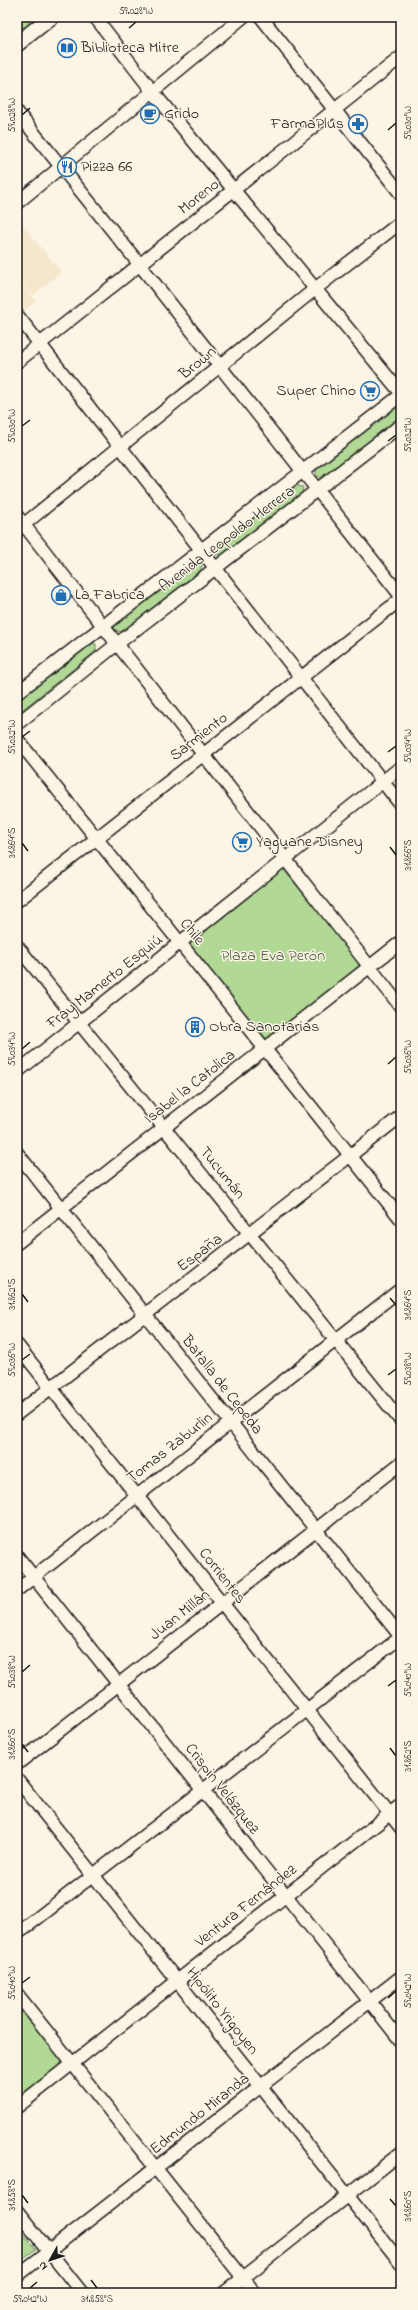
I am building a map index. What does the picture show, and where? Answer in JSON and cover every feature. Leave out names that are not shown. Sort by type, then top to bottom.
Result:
[{"type":"main road","points":[[17,44],[51,17]]},
{"type":"street","points":[[95,17],[153,92],[401,394]]},
{"type":"street","points":[[17,203],[243,17]]},
{"type":"street","points":[[261,17],[401,194]]},
{"type":"street","name":"Moreno","points":[[17,362],[401,58]]},
{"type":"street","points":[[17,112],[140,265],[401,596]]},
{"type":"street","name":"Brown","points":[[19,523],[120,448],[219,366],[401,222]]},
{"type":"street","points":[[17,315],[401,805]]},
{"type":"street","name":"Avenida Leopoldo Herrera","points":[[17,694],[401,394]]},
{"type":"street","name":"Avenida Leopoldo Herrera","points":[[17,724],[117,644],[401,425]]},
{"type":"street","points":[[19,523],[103,626],[401,1007]]},
{"type":"street","name":"Sarmiento","points":[[17,900],[401,599]]},
{"type":"street","name":"Chile","points":[[17,739],[401,1219]]},
{"type":"street","name":"Fray Mamerto Esquiú","points":[[17,1072],[284,859],[401,768]]},
{"type":"street","name":"Isabel la Catolica","points":[[17,1243],[401,942]]},
{"type":"street","name":"Tucumán","points":[[17,946],[401,1421]]},
{"type":"street","name":"España","points":[[17,1414],[251,1234],[401,1116]]},
{"type":"street","name":"Batalla de Cepeda","points":[[17,1153],[401,1637]]},
{"type":"street","name":"Tomas Zaburlin","points":[[17,1590],[230,1421],[401,1289]]},
{"type":"street","name":"Corrientes","points":[[17,1345],[50,1388],[137,1494],[306,1710],[401,1828]]},
{"type":"street","name":"Juan Millán","points":[[17,1764],[401,1463]]},
{"type":"street","name":"Crispin Velázquez","points":[[17,1556],[401,2041]]},
{"type":"street","points":[[17,1934],[94,1876],[401,1637]]},
{"type":"street","name":"Hipólito Yrigoyen","points":[[17,1779],[401,2263]]},
{"type":"street","name":"Ventura Fernández","points":[[17,2107],[176,1980],[286,1896],[401,1805]]},
{"type":"street","name":"Edmundo Miranda","points":[[17,2276],[401,1977]]},
{"type":"street","points":[[17,1994],[254,2293]]},
{"type":"street","points":[[224,2293],[401,2153]]},
{"type":"street","points":[[17,2211],[82,2293]]},
{"type":"shaded area","points":[[17,218],[61,272],[33,296],[17,276]]},
{"type":"shaded area","points":[[17,277],[36,301],[22,313],[17,306]]},
{"type":"green space","points":[[17,17],[24,17],[31,25],[35,22],[31,17],[43,17],[17,38],[17,29],[20,33],[25,30]]},
{"type":"green space","points":[[395,407],[401,407],[401,416],[322,478],[316,476],[316,470]]},
{"type":"green space","points":[[295,485],[303,487],[302,494],[221,556],[215,554],[215,547]]},
{"type":"green space","points":[[196,561],[202,563],[201,570],[121,632],[115,630],[114,625]]},
{"type":"green space","points":[[89,643],[96,644],[96,651],[17,714],[17,701]]},
{"type":"green space","name":"Plaza Eva Perón","points":[[284,870],[358,961],[359,967],[271,1038],[265,1041],[188,944],[278,871]]},
{"type":"green space","points":[[17,2000],[65,2062],[20,2096],[17,2092]]},
{"type":"green space","points":[[17,2227],[36,2249],[17,2263]]},
{"type":"place","name":"Biblioteca Mitre","points":[[67,48]]},
{"type":"place","name":"Grido","points":[[150,114]]},
{"type":"place","name":"FarmaPlus","points":[[358,124]]},
{"type":"place","name":"Pizza 66","points":[[67,167]]},
{"type":"place","name":"Super Chino","points":[[370,391]]},
{"type":"place","name":"La Fabrica","points":[[61,595]]},
{"type":"place","name":"Yaguane Disney","points":[[242,842]]},
{"type":"place","name":"Obra Sanotarias","points":[[195,1027]]}]
